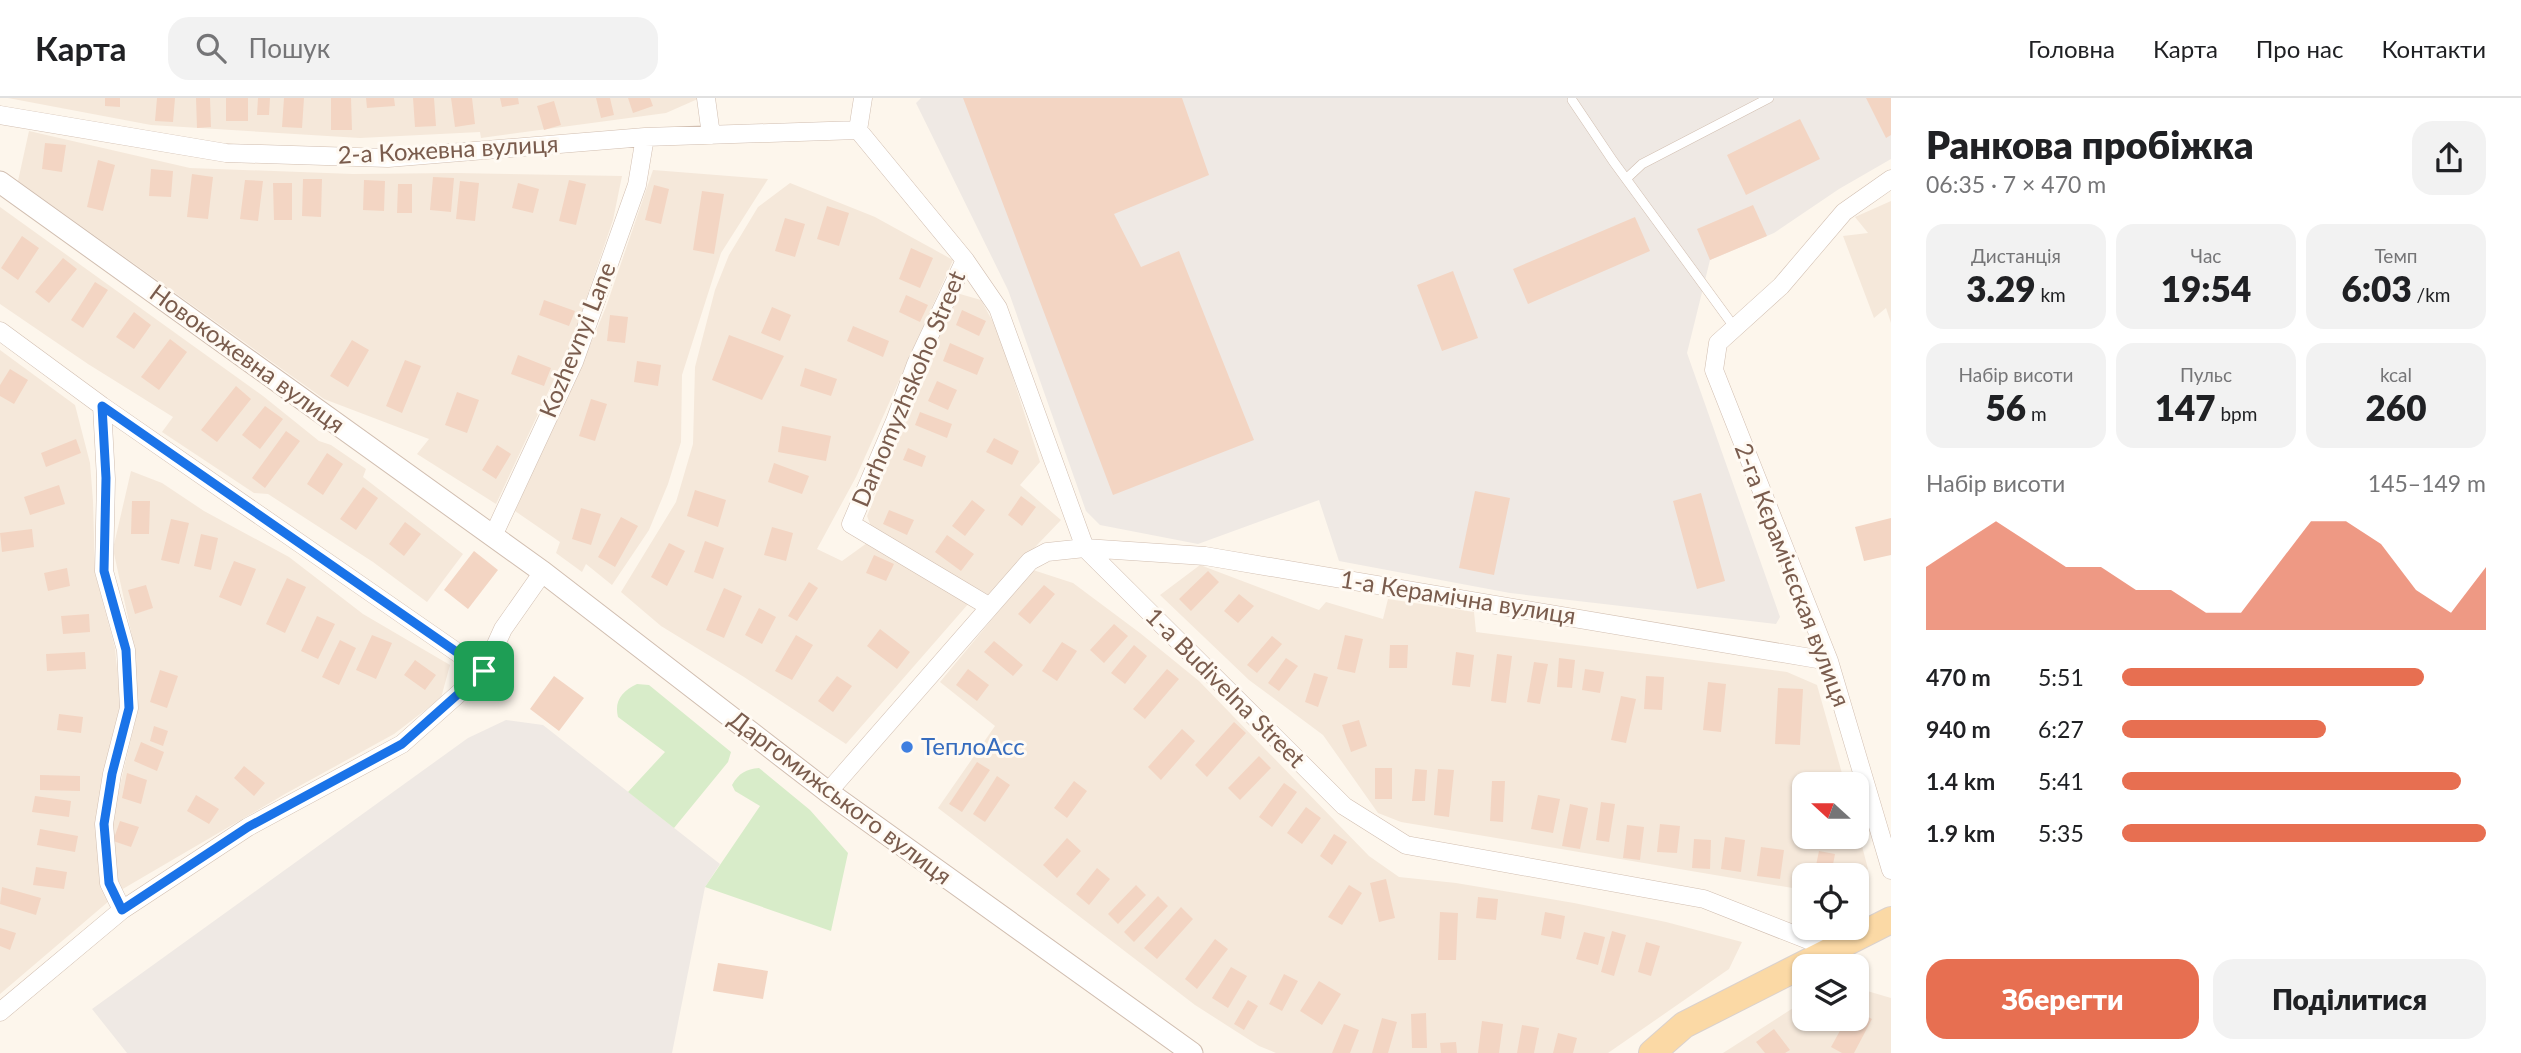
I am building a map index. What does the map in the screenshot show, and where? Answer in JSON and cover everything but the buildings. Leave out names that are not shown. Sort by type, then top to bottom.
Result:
[{"type":"main road","points":[[1652,1053],[1684,1025],[1891,920]]},
{"type":"street","points":[[706,98],[710,135]]},
{"type":"street","points":[[858,130],[863,98]]},
{"type":"street","name":"2-а Кожевна вулиця","points":[[0,115],[226,153],[388,158],[645,137],[858,130]]},
{"type":"street","name":"1-a Budivelna Street","points":[[858,130],[965,260],[998,308],[1085,548],[1344,806],[1406,845],[1704,899],[1832,949]]},
{"type":"street","name":"Kozhevnyi Lane","points":[[493,536],[574,362],[637,185],[645,137]]},
{"type":"street","name":"2-га Кєрамічєская вулиця","points":[[1891,179],[1844,212],[1781,286],[1718,343],[1714,370],[1829,661],[1891,870]]},
{"type":"street","name":"Новокожевна вулиця","points":[[0,182],[493,536]]},
{"type":"street","name":"Darhomyzhskoho Street","points":[[965,260],[916,364],[883,452],[850,524],[990,607]]},
{"type":"street","points":[[0,331],[102,406],[484,671]]},
{"type":"street","points":[[102,406],[106,478],[104,571],[126,650],[129,708],[112,774],[104,824],[109,883],[122,910]]},
{"type":"street","name":"Даргомижського вулиця","points":[[493,536],[828,793],[1192,1053]]},
{"type":"street","name":"1-а Керамічна вулиця","points":[[828,793],[1030,561],[1047,552],[1085,548],[1205,556],[1829,661]]},
{"type":"street","points":[[0,1012],[122,910],[248,827],[402,744],[484,671],[503,629],[543,572]]},
{"type":"lane","points":[[1626,179],[1642,164],[1769,98]]},
{"type":"lane","points":[[1572,100],[1735,328]]},
{"type":"shaded area","points":[[8,98],[700,98],[666,113],[481,138],[480,132],[360,138],[151,125]]},
{"type":"shaded area","points":[[921,98],[1891,98],[1891,159],[1839,189],[1774,233],[1710,260],[1687,353],[1780,617],[1776,624],[1510,593],[1339,561],[1319,500],[1198,544],[1100,525],[1086,511],[1008,290],[916,103]]},
{"type":"shaded area","points":[[29,131],[190,168],[353,174],[622,176],[613,220],[572,341],[496,504],[417,454],[429,439],[324,399],[18,181]]},
{"type":"shaded area","points":[[653,170],[768,179],[721,253],[682,375],[681,442],[668,484],[649,530],[612,585],[586,564],[582,572],[556,553],[560,542],[515,511],[606,307]]},
{"type":"shaded area","points":[[790,183],[875,217],[953,260],[856,477],[817,549],[842,561],[867,543],[969,603],[846,744],[661,626],[621,592],[676,502],[693,444],[695,367],[715,290],[729,255],[758,207]]},
{"type":"shaded area","points":[[1891,201],[1891,323],[1886,308],[1874,318],[1843,236],[1868,233],[1855,217]]},
{"type":"shaded area","points":[[0,207],[263,396],[319,441],[331,445],[366,469],[363,477],[463,554],[427,602],[373,562],[268,494],[254,493],[162,432],[173,417],[88,364],[0,304]]},
{"type":"shaded area","points":[[960,294],[981,300],[998,331],[1040,462],[1020,485],[1061,520],[989,595],[872,529],[867,516],[932,364],[926,361]]},
{"type":"shaded area","points":[[0,350],[75,405],[90,463],[95,573],[115,648],[121,710],[101,790],[97,826],[109,901],[0,994]]},
{"type":"shaded area","points":[[131,471],[162,483],[204,511],[289,557],[363,614],[450,665],[441,698],[394,734],[121,890],[114,873],[112,819],[138,709],[132,636],[113,549]]},
{"type":"shaded area","points":[[1200,565],[1319,610],[1326,602],[1383,619],[1388,599],[1474,612],[1476,632],[1787,672],[1817,685],[1842,772],[1792,772],[1792,849],[1863,849],[1866,863],[1792,863],[1792,888],[1401,822],[1378,813],[1323,735],[1249,680],[1160,595]]},
{"type":"shaded area","points":[[1033,570],[1073,583],[1199,681],[1369,856],[1399,877],[1456,883],[1574,903],[1666,922],[1742,942],[1729,969],[1608,1053],[1276,1053],[1259,1046],[1195,1005],[938,808],[995,726],[940,682]]},
{"type":"shaded area","points":[[506,720],[543,725],[720,864],[705,887],[672,1053],[127,1053],[92,1009],[468,738]]},
{"type":"shaded area","points":[[1869,992],[1891,998],[1891,1053],[1723,1053],[1792,1009],[1792,1031],[1869,1031]]},
{"type":"green space","points":[[637,684],[649,685],[731,752],[728,762],[674,828],[628,792],[665,752],[618,717],[620,697]]},
{"type":"green space","points":[[759,768],[810,810],[848,853],[831,931],[705,887],[760,806],[735,791],[732,785],[743,772]]},
{"type":"place","name":"ТеплоАсс","points":[[907,747]]},
{"type":"route","points":[[102,406],[484,671],[402,744],[248,827],[122,910],[109,883],[104,824],[112,774],[129,708],[126,650],[104,571],[106,478],[102,406]]}]
